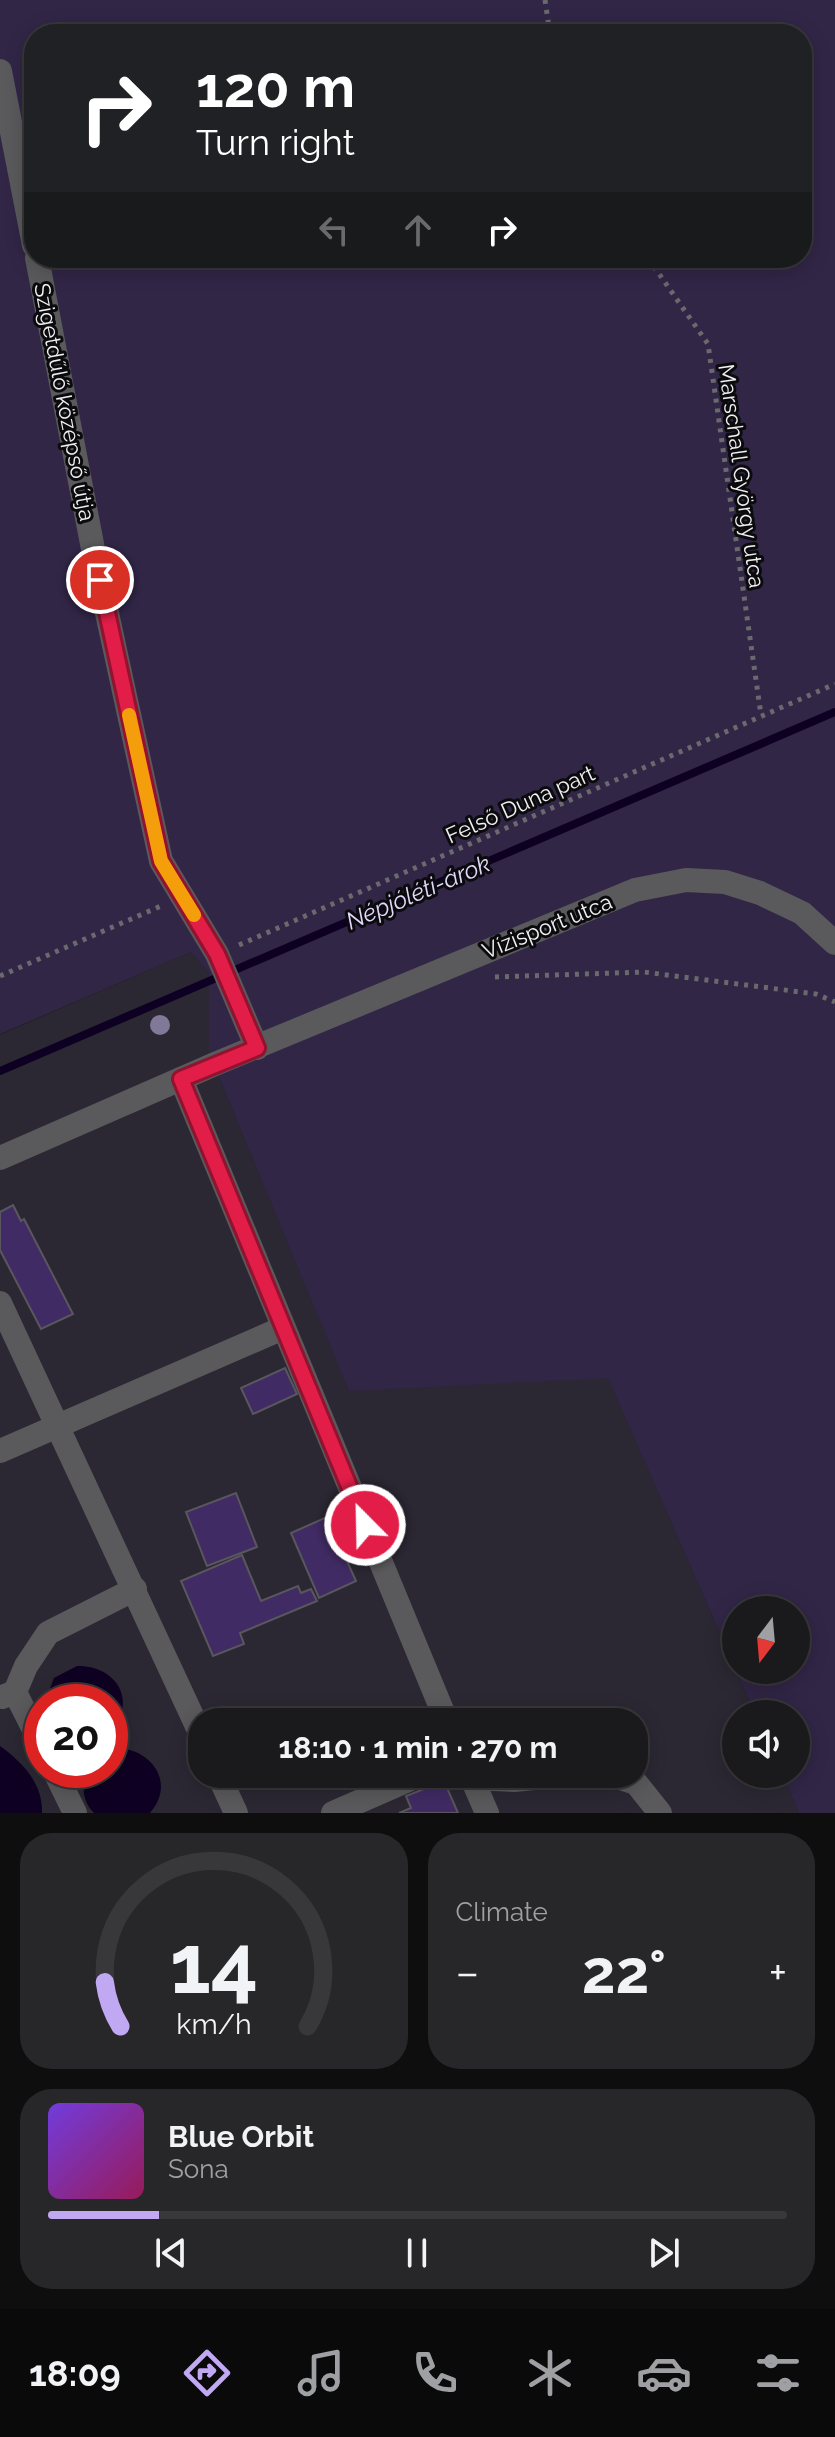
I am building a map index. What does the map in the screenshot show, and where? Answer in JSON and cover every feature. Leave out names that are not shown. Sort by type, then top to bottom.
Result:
[{"type":"lane","points":[[0,71],[24,194]]},
{"type":"lane","name":"Szigetdűlő középső útja","points":[[39,268],[93,549],[161,861],[217,954],[257,1048]]},
{"type":"lane","name":"Vízisport utca","points":[[0,1158],[181,1079],[635,890],[686,880],[725,882],[760,893],[802,913],[835,943]]},
{"type":"lane","points":[[181,1079],[441,1708]]},
{"type":"lane","points":[[0,1303],[189,1708]]},
{"type":"lane","points":[[0,1451],[283,1328]]},
{"type":"lane","points":[[24,1720],[7,1695],[48,1633],[135,1589]]},
{"type":"lane","points":[[63,1788],[75,1813]]},
{"type":"lane","points":[[224,1788],[236,1813]]},
{"type":"lane","points":[[333,1813],[390,1788]]},
{"type":"lane","points":[[476,1788],[487,1813]]},
{"type":"lane","points":[[640,1788],[660,1813]]},
{"type":"path","points":[[545,0],[549,24]]},
{"type":"path","name":"Marschall György utca","points":[[655,268],[708,344],[761,715]]},
{"type":"path","name":"Felső Duna part","points":[[217,954],[835,684]]},
{"type":"path","points":[[0,976],[182,897]]},
{"type":"path","points":[[486,977],[644,972],[816,994],[835,1002]]},
{"type":"shaded area","points":[[0,0],[835,0],[835,1813],[799,1813],[788,1788],[810,1788],[810,1700],[749,1700],[742,1684],[810,1684],[810,1596],[722,1596],[722,1639],[608,1378],[349,1391],[209,1053],[209,973],[191,952],[0,1034]]},
{"type":"shaded area","points":[[191,952],[209,973],[209,1053],[349,1390],[608,1377],[722,1638],[722,1684],[742,1684],[749,1700],[722,1700],[722,1788],[788,1788],[799,1813],[0,1813],[0,1035]]},
{"type":"shaded area","points":[[77,1666],[91,1667],[103,1672],[117,1684],[52,1684],[54,1678]]},
{"type":"shaded area","points":[[0,1746],[24,1768],[24,1788],[37,1788],[42,1813],[0,1813]]},
{"type":"shaded area","points":[[128,1749],[148,1760],[156,1768],[160,1779],[158,1801],[150,1813],[94,1813],[85,1799],[84,1788],[128,1788]]},
{"type":"building","points":[[13,1205],[21,1221],[24,1219],[73,1314],[41,1329],[0,1250],[0,1212]]},
{"type":"building","points":[[285,1368],[297,1394],[253,1414],[241,1388]]},
{"type":"building","points":[[236,1493],[257,1547],[207,1566],[186,1512]]},
{"type":"building","points":[[327,1517],[356,1581],[319,1598],[291,1533]]},
{"type":"building","points":[[242,1555],[261,1601],[298,1586],[301,1593],[311,1589],[317,1601],[240,1633],[244,1644],[213,1656],[181,1581]]},
{"type":"building","points":[[426,1788],[447,1788],[458,1813],[399,1813],[411,1808],[406,1796]]},
{"type":"waterway","name":"Népjóléti-árok","points":[[0,1071],[835,712]]},
{"type":"slow traffic","points":[[129,715],[161,861],[194,915]]},
{"type":"route","points":[[100,580],[161,861],[217,954],[257,1048],[181,1079],[365,1525]]}]
